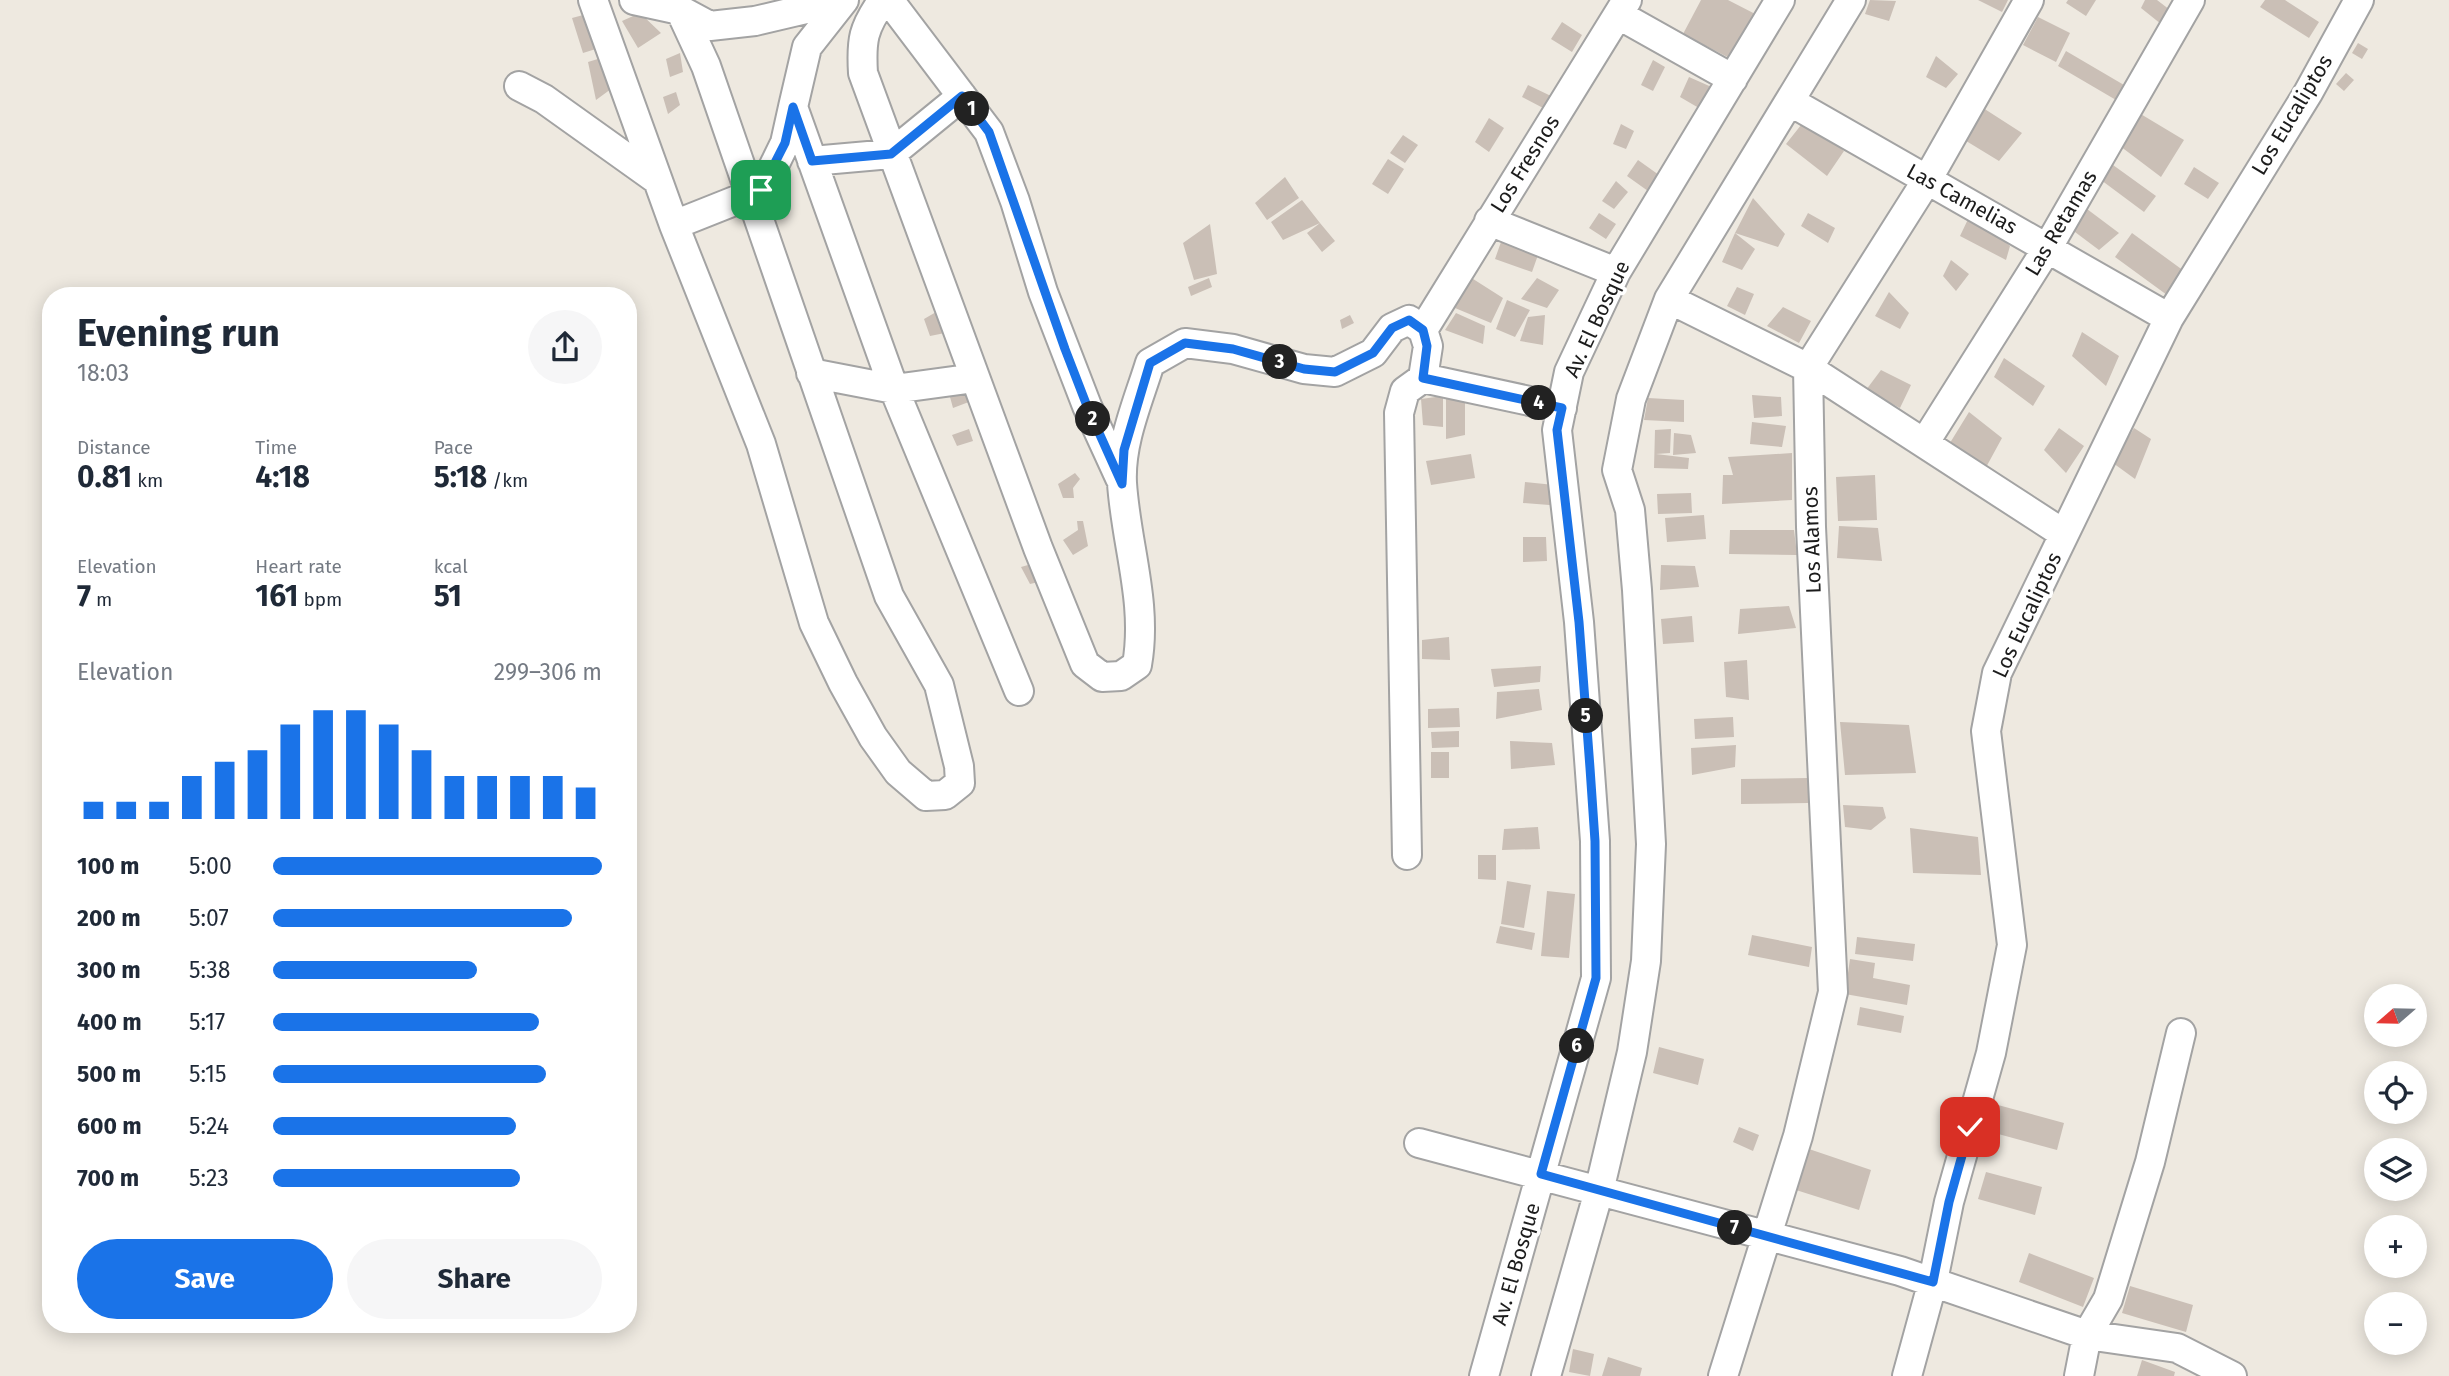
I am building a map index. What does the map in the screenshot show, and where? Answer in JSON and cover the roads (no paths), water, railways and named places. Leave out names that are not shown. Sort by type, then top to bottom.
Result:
[{"type":"street","points":[[593,0],[656,179],[761,444],[814,623],[873,737],[898,772],[926,796],[945,795],[960,783],[960,775],[939,685],[889,596],[706,66],[680,10]]},
{"type":"street","points":[[634,0],[680,10],[710,26],[755,21],[844,0]]},
{"type":"street","points":[[674,225],[750,197],[761,190],[785,143],[807,47],[844,0]]},
{"type":"street","points":[[883,0],[869,18],[861,41],[863,73],[1038,548],[1086,664],[1102,677],[1121,676],[1137,665],[1141,643],[1138,584],[1122,484],[1124,450],[1150,363],[1185,343],[1233,349],[1304,369],[1335,372],[1373,353],[1392,328],[1409,320],[1423,330],[1427,346],[1423,378],[1405,391],[1399,413],[1407,855]]},
{"type":"street","points":[[889,0],[989,132],[1048,304],[1087,406],[1122,484]]},
{"type":"street","name":"Av. El Bosque","points":[[1484,1376],[1596,978],[1595,841],[1579,622],[1557,430],[1569,372],[1616,272],[1780,0]]},
{"type":"street","points":[[1546,1376],[1599,1191],[1632,1052],[1646,961],[1651,844],[1637,590],[1630,510],[1617,470],[1631,399],[1669,299],[1851,0]]},
{"type":"street","points":[[1808,368],[1927,180],[2029,0]]},
{"type":"street","name":"Las Retamas","points":[[1925,442],[2048,247],[2190,0]]},
{"type":"street","name":"Los Eucaliptos","points":[[1907,1376],[1933,1282],[1949,1202],[1991,1052],[2012,945],[1986,731],[1997,673],[2169,318],[2308,93],[2358,0]]},
{"type":"street","points":[[1623,7],[1733,79]]},
{"type":"street","name":"Los Fresnos","points":[[1423,330],[1623,7]]},
{"type":"street","points":[[519,86],[544,99],[656,179]]},
{"type":"street","points":[[812,161],[891,154],[962,96]]},
{"type":"street","name":"Las Camelias","points":[[1791,102],[2169,318]]},
{"type":"street","points":[[793,107],[894,388],[1019,691]]},
{"type":"street","points":[[1489,221],[1616,272]]},
{"type":"street","points":[[1669,299],[1808,368],[2064,534]]},
{"type":"street","name":"Los Alamos","points":[[1723,1376],[1798,1136],[1833,992],[1811,527],[1808,368]]},
{"type":"street","points":[[811,373],[894,388],[975,378]]},
{"type":"street","points":[[1423,378],[1562,408]]},
{"type":"street","points":[[2079,1376],[2087,1335],[2108,1299],[2150,1161],[2181,1033]]},
{"type":"street","points":[[1419,1143],[1933,1282],[2087,1335],[2177,1348],[2232,1376]]}]
